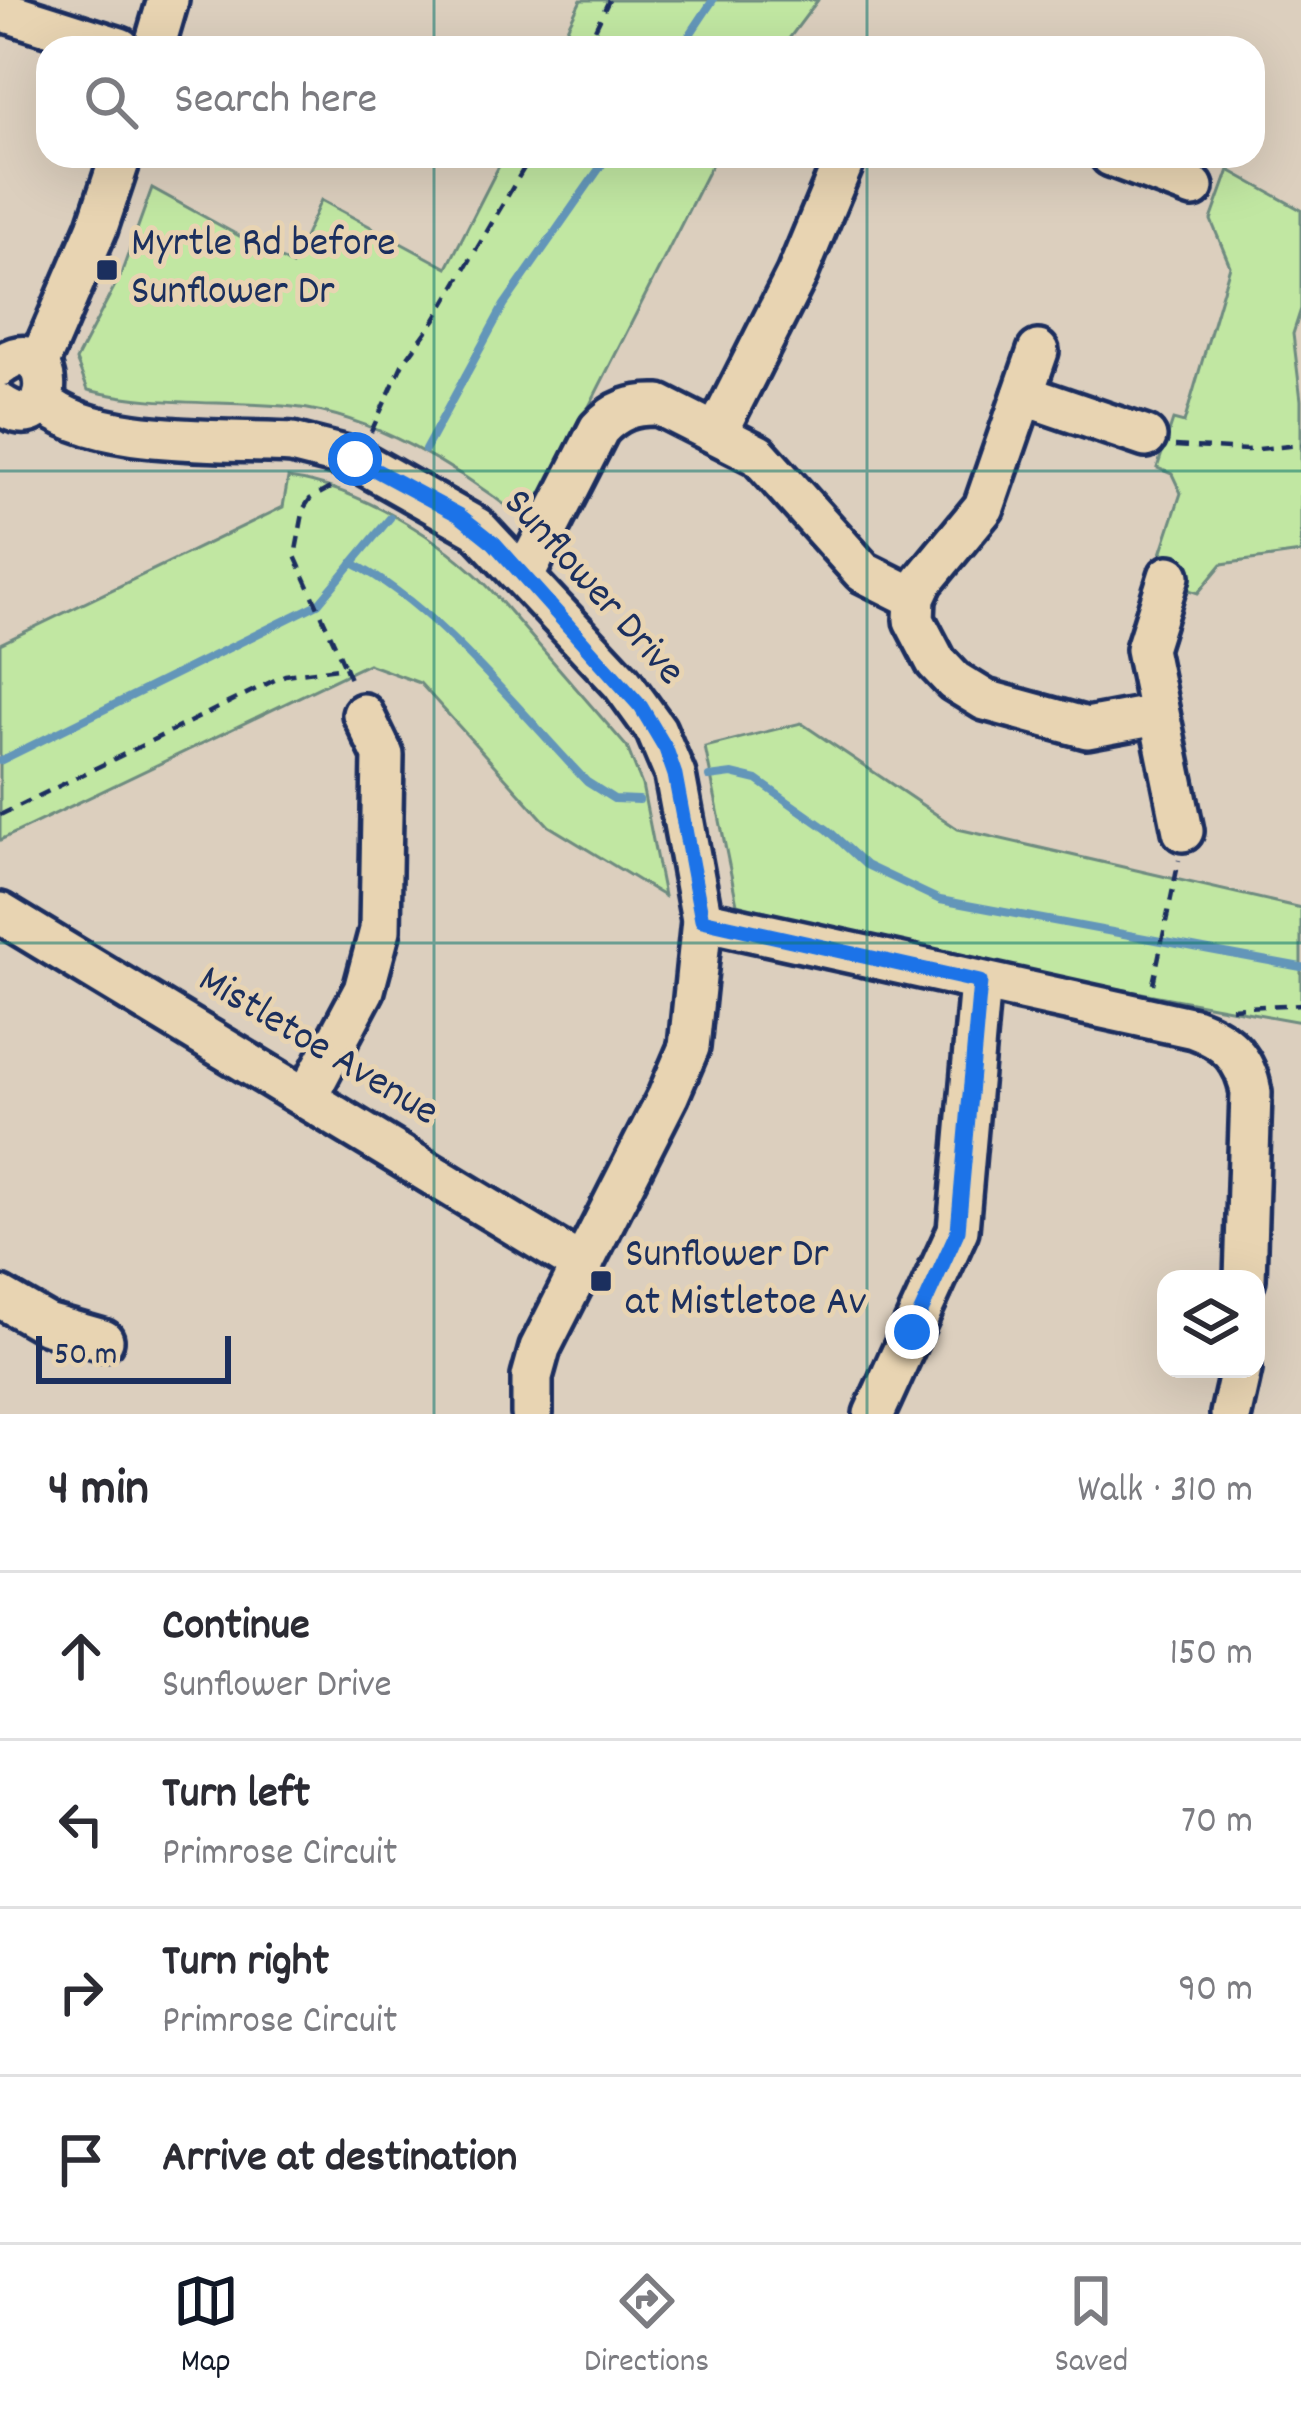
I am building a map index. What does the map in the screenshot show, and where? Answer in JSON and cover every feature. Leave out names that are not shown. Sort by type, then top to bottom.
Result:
[{"type":"street","points":[[158,36],[168,0]]},
{"type":"street","points":[[0,10],[82,36]]},
{"type":"street","points":[[0,404],[27,411],[27,377],[89,248],[117,168]]},
{"type":"street","points":[[717,432],[797,274],[841,168]]},
{"type":"street","points":[[1143,168],[1193,187]]},
{"type":"street","points":[[1038,351],[984,508],[934,565],[915,598],[914,620],[927,650],[954,681],[985,700],[1087,728],[1157,715]]},
{"type":"street","name":"Sunflower Drive","points":[[27,377],[53,411],[98,430],[292,443],[355,459],[459,515],[494,543],[622,683],[666,749],[702,920],[685,1061],[540,1348],[532,1377],[532,1414]]},
{"type":"street","points":[[1024,395],[1147,437]]},
{"type":"street","points":[[524,576],[592,441],[617,412],[644,404],[659,405],[765,460],[872,578],[915,598]]},
{"type":"street","points":[[1169,575],[1146,649],[1183,831]]},
{"type":"street","points":[[307,1097],[364,990],[380,930],[383,754],[363,714]]},
{"type":"street","name":"Mistletoe Avenue","points":[[0,913],[583,1266]]},
{"type":"street","points":[[702,920],[1194,1028],[1231,1049],[1251,1093],[1245,1270]]},
{"type":"street","points":[[874,1414],[958,1230],[980,982]]},
{"type":"street","points":[[0,1297],[47,1324],[104,1340]]},
{"type":"street","points":[[1231,1414],[1239,1378]]},
{"type":"path","points":[[592,36],[609,0]]},
{"type":"path","points":[[363,714],[295,556],[304,508],[310,499],[339,484],[402,365],[435,320],[524,168]]},
{"type":"path","points":[[1147,437],[1178,446],[1247,450],[1301,445]]},
{"type":"path","points":[[0,815],[285,675],[345,667]]},
{"type":"path","points":[[1151,994],[1183,831]]},
{"type":"path","points":[[1214,1010],[1301,1004]]},
{"type":"green space","points":[[581,0],[818,0],[791,36],[563,36]]},
{"type":"green space","points":[[498,168],[710,168],[535,513],[518,515],[412,446],[353,421],[293,407],[139,399],[88,390],[76,360],[121,274],[152,188],[292,265],[321,200],[447,268]]},
{"type":"green space","points":[[1229,170],[1301,210],[1301,309],[1293,334],[1301,400],[1301,553],[1222,564],[1198,593],[1153,578],[1181,493],[1172,474],[1157,468],[1173,420],[1184,423],[1230,266],[1211,220]]},
{"type":"green space","points":[[288,478],[343,492],[398,518],[449,552],[491,590],[627,747],[642,785],[664,896],[549,826],[420,683],[368,664],[0,840],[0,644],[283,507]]},
{"type":"green space","points":[[801,723],[958,829],[1301,908],[1301,1022],[965,961],[737,904],[705,747]]},
{"type":"waterway","points":[[689,36],[713,0]]},
{"type":"waterway","points":[[425,450],[504,305],[600,168]]},
{"type":"waterway","points":[[0,761],[318,604],[390,518]]},
{"type":"waterway","points":[[352,563],[383,581],[445,632],[587,782],[614,799],[639,800]]},
{"type":"waterway","points":[[709,777],[732,774],[757,780],[828,830],[866,865],[940,900],[1301,967]]},
{"type":"place","name":"Myrtle Rd before Sunflower Dr","points":[[107,270]]},
{"type":"place","name":"Sunflower Dr at Mistletoe Av","points":[[601,1281]]},
{"type":"route","points":[[355,459],[459,515],[494,543],[641,707],[675,775],[702,920],[980,982],[958,1230],[912,1332]]}]
